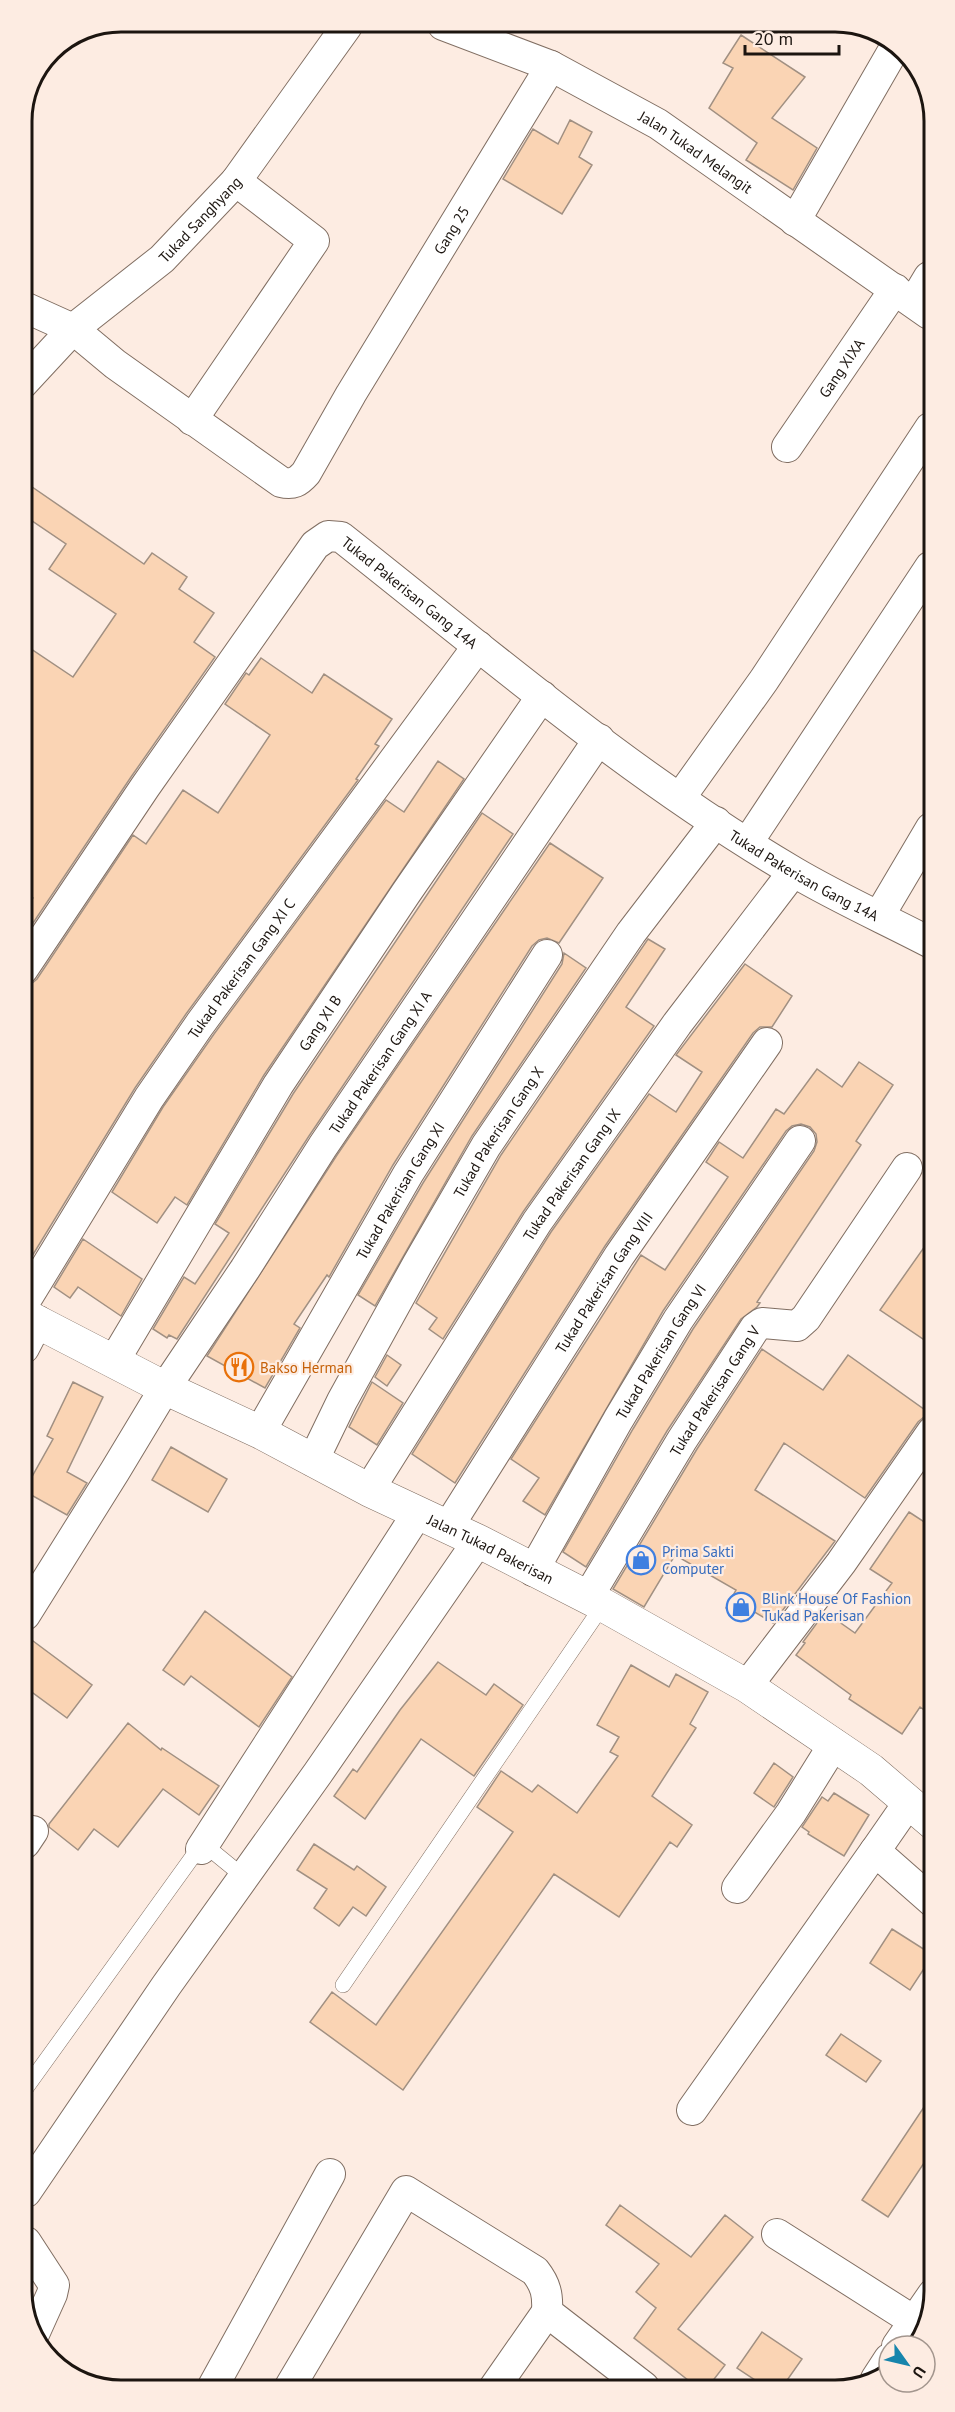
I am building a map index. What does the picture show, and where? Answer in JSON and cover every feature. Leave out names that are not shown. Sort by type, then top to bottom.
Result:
[{"type":"street","name":"Tukad Sanghyang","points":[[32,373],[73,329],[162,258],[236,181],[343,32]]},
{"type":"street","name":"Jalan Tukad Melangit","points":[[480,32],[551,66],[658,124],[913,302]]},
{"type":"street","points":[[795,221],[892,53]]},
{"type":"street","name":"Gang 25","points":[[192,420],[280,482],[290,484],[299,481],[306,473],[351,394],[551,66]]},
{"type":"street","points":[[32,311],[73,329],[115,364],[192,420],[314,241],[236,181]]},
{"type":"street","name":"Gang XIXA","points":[[787,447],[913,302],[924,285]]},
{"type":"street","points":[[680,798],[771,670],[924,438]]},
{"type":"street","name":"Tukad Pakerisan Gang 14A","points":[[32,956],[145,787],[320,540],[328,536],[341,537],[542,696],[680,798],[794,872],[924,939]]},
{"type":"street","points":[[748,842],[924,576]]},
{"type":"street","name":"Tukad Pakerisan Gang XI C","points":[[32,1315],[149,1098],[326,850],[478,646]]},
{"type":"street","name":"Gang XI B","points":[[114,1361],[279,1085],[405,893],[542,696]]},
{"type":"street","name":"Tukad Pakerisan Gang XI A","points":[[32,1604],[165,1388],[245,1269],[323,1146],[599,739]]},
{"type":"street","name":"Tukad Pakerisan Gang X","points":[[313,1461],[342,1401],[486,1146],[631,933],[716,822]]},
{"type":"street","points":[[879,916],[924,840]]},
{"type":"street","name":"Tukad Pakerisan Gang IX","points":[[369,1490],[537,1222],[671,1033],[794,872]]},
{"type":"street","name":"Tukad Pakerisan Gang XI","points":[[260,1432],[408,1174],[547,956]]},
{"type":"street","name":"Tukad Pakerisan Gang VIII","points":[[448,1527],[619,1256],[767,1043]]},
{"type":"street","name":"Tukad Pakerisan Gang VI","points":[[533,1571],[618,1420],[678,1320],[800,1141]]},
{"type":"street","name":"Tukad Pakerisan Gang V","points":[[595,1601],[682,1440],[755,1328],[762,1323],[797,1326],[806,1318],[907,1168]]},
{"type":"street","name":"Jalan Tukad Pakerisan","points":[[32,1324],[260,1432],[369,1490],[478,1541],[595,1601],[747,1686],[871,1770],[924,1815]]},
{"type":"street","points":[[747,1686],[841,1563],[924,1444]]},
{"type":"street","points":[[201,1849],[417,1514]]},
{"type":"street","points":[[32,2183],[166,1986],[318,1773],[478,1541]]},
{"type":"street","points":[[737,1888],[791,1813],[834,1744]]},
{"type":"street","points":[[692,2110],[909,1802]]},
{"type":"street","points":[[875,1851],[924,1894]]},
{"type":"street","points":[[217,2380],[330,2174]]},
{"type":"street","points":[[294,2380],[406,2191],[535,2271],[543,2281],[548,2295],[547,2312],[500,2380]]},
{"type":"street","points":[[777,2234],[914,2321]]},
{"type":"street","points":[[32,2251],[54,2285],[38,2325]]},
{"type":"street","points":[[905,2334],[922,2310]]},
{"type":"street","points":[[547,2312],[611,2377]]},
{"type":"lane","points":[[343,1985],[595,1601]]},
{"type":"lane","points":[[32,2080],[196,1852],[201,1849],[211,1850],[244,1877]]},
{"type":"building","points":[[741,35],[805,77],[772,118],[817,148],[793,190],[746,160],[757,143],[709,108],[733,68],[723,63]]},
{"type":"building","points":[[570,120],[592,132],[579,157],[592,165],[562,214],[503,179],[533,129],[558,144]]},
{"type":"building","points":[[32,487],[144,564],[152,553],[187,577],[179,589],[214,613],[194,642],[215,657],[32,925],[32,650],[73,677],[116,614],[49,569],[66,544],[32,521]]},
{"type":"building","points":[[261,658],[312,693],[324,674],[392,719],[375,744],[379,746],[356,779],[358,780],[186,1014],[135,1088],[32,1256],[32,983],[133,835],[146,844],[183,790],[218,813],[270,735],[225,704],[246,673],[249,675]]},
{"type":"building","points":[[438,761],[464,779],[264,1075],[187,1205],[175,1197],[157,1223],[112,1192],[163,1107],[386,800],[404,812]]},
{"type":"building","points":[[482,813],[513,834],[309,1136],[177,1339],[169,1335],[167,1338],[153,1329],[184,1277],[195,1284],[229,1233],[215,1224],[293,1094]]},
{"type":"building","points":[[550,843],[603,878],[559,943],[547,938],[539,940],[532,946],[393,1165],[329,1277],[327,1275],[294,1324],[300,1328],[265,1388],[207,1356],[337,1155]]},
{"type":"building","points":[[648,939],[665,949],[626,1007],[654,1026],[523,1212],[443,1339],[429,1329],[437,1318],[416,1303],[501,1155]]},
{"type":"building","points":[[564,953],[586,968],[472,1136],[375,1306],[358,1295],[423,1183],[562,964]]},
{"type":"building","points":[[745,964],[792,996],[772,1027],[760,1027],[753,1033],[605,1246],[455,1483],[412,1454],[551,1232],[649,1094],[676,1112],[702,1072],[676,1055]]},
{"type":"building","points":[[859,1062],[893,1085],[856,1141],[861,1145],[757,1302],[760,1303],[741,1319],[667,1431],[586,1567],[563,1552],[693,1329],[814,1151],[817,1142],[816,1134],[810,1127],[801,1124],[792,1126],[786,1131],[663,1311],[545,1515],[523,1501],[539,1478],[511,1459],[641,1255],[665,1270],[728,1177],[706,1162],[719,1142],[743,1158],[776,1109],[784,1114],[817,1069],[842,1087]]},
{"type":"building","points":[[83,1239],[142,1279],[121,1316],[78,1287],[70,1298],[54,1287]]},
{"type":"building","points":[[924,1247],[924,1340],[880,1310]]},
{"type":"building","points":[[762,1349],[823,1390],[848,1355],[924,1409],[924,1417],[918,1422],[865,1498],[784,1443],[755,1490],[835,1541],[773,1623],[753,1611],[748,1620],[726,1608],[736,1590],[675,1555],[644,1607],[613,1589],[697,1449]]},
{"type":"building","points":[[387,1355],[401,1365],[387,1386],[375,1377]]},
{"type":"building","points":[[73,1382],[103,1397],[67,1472],[87,1483],[67,1515],[32,1495],[32,1477],[53,1439],[47,1436]]},
{"type":"building","points":[[372,1382],[403,1403],[377,1445],[349,1427]]},
{"type":"building","points":[[171,1447],[227,1479],[208,1512],[152,1480]]},
{"type":"building","points":[[909,1512],[924,1522],[924,1710],[920,1707],[902,1734],[849,1699],[851,1695],[796,1655],[825,1612],[855,1633],[892,1583],[870,1569]]},
{"type":"building","points":[[205,1611],[292,1677],[259,1727],[191,1676],[184,1685],[163,1670]]},
{"type":"building","points":[[32,1640],[92,1685],[67,1718],[32,1692]]},
{"type":"building","points":[[438,1662],[486,1695],[494,1684],[523,1705],[474,1776],[421,1739],[365,1819],[334,1796],[353,1769],[357,1772],[400,1710]]},
{"type":"building","points":[[631,1665],[669,1687],[676,1674],[708,1692],[690,1724],[696,1728],[652,1796],[692,1825],[677,1847],[670,1842],[619,1917],[554,1874],[403,2090],[310,2022],[332,1992],[376,2025],[513,1832],[477,1807],[501,1771],[532,1792],[538,1785],[577,1813],[618,1756],[610,1752],[619,1737],[597,1725]]},
{"type":"building","points":[[128,1723],[161,1750],[162,1748],[219,1786],[199,1815],[163,1789],[118,1847],[94,1829],[78,1850],[49,1827],[49,1824]]},
{"type":"building","points":[[774,1763],[793,1777],[774,1807],[754,1793]]},
{"type":"building","points":[[834,1793],[869,1815],[844,1856],[808,1834],[809,1832],[802,1827],[822,1797],[828,1801]]},
{"type":"building","points":[[314,1844],[354,1870],[357,1866],[386,1887],[366,1916],[353,1907],[339,1926],[314,1908],[327,1889],[297,1870]]},
{"type":"building","points":[[892,1929],[924,1949],[924,1969],[910,1990],[870,1963]]},
{"type":"building","points":[[841,2034],[881,2061],[866,2082],[826,2055]]},
{"type":"building","points":[[924,2107],[924,2163],[888,2217],[862,2200]]},
{"type":"building","points":[[620,2205],[691,2257],[725,2215],[753,2237],[678,2329],[725,2365],[713,2380],[688,2380],[634,2338],[656,2308],[636,2292],[659,2264],[606,2225]]},
{"type":"building","points":[[762,2332],[802,2359],[787,2380],[755,2380],[737,2368]]},
{"type":"place","name":"Bakso Herman","points":[[239,1367]]},
{"type":"place","name":"Prima Sakti Computer","points":[[641,1560]]},
{"type":"place","name":"Blink House Of Fashion Tukad Pakerisan","points":[[741,1607]]}]
